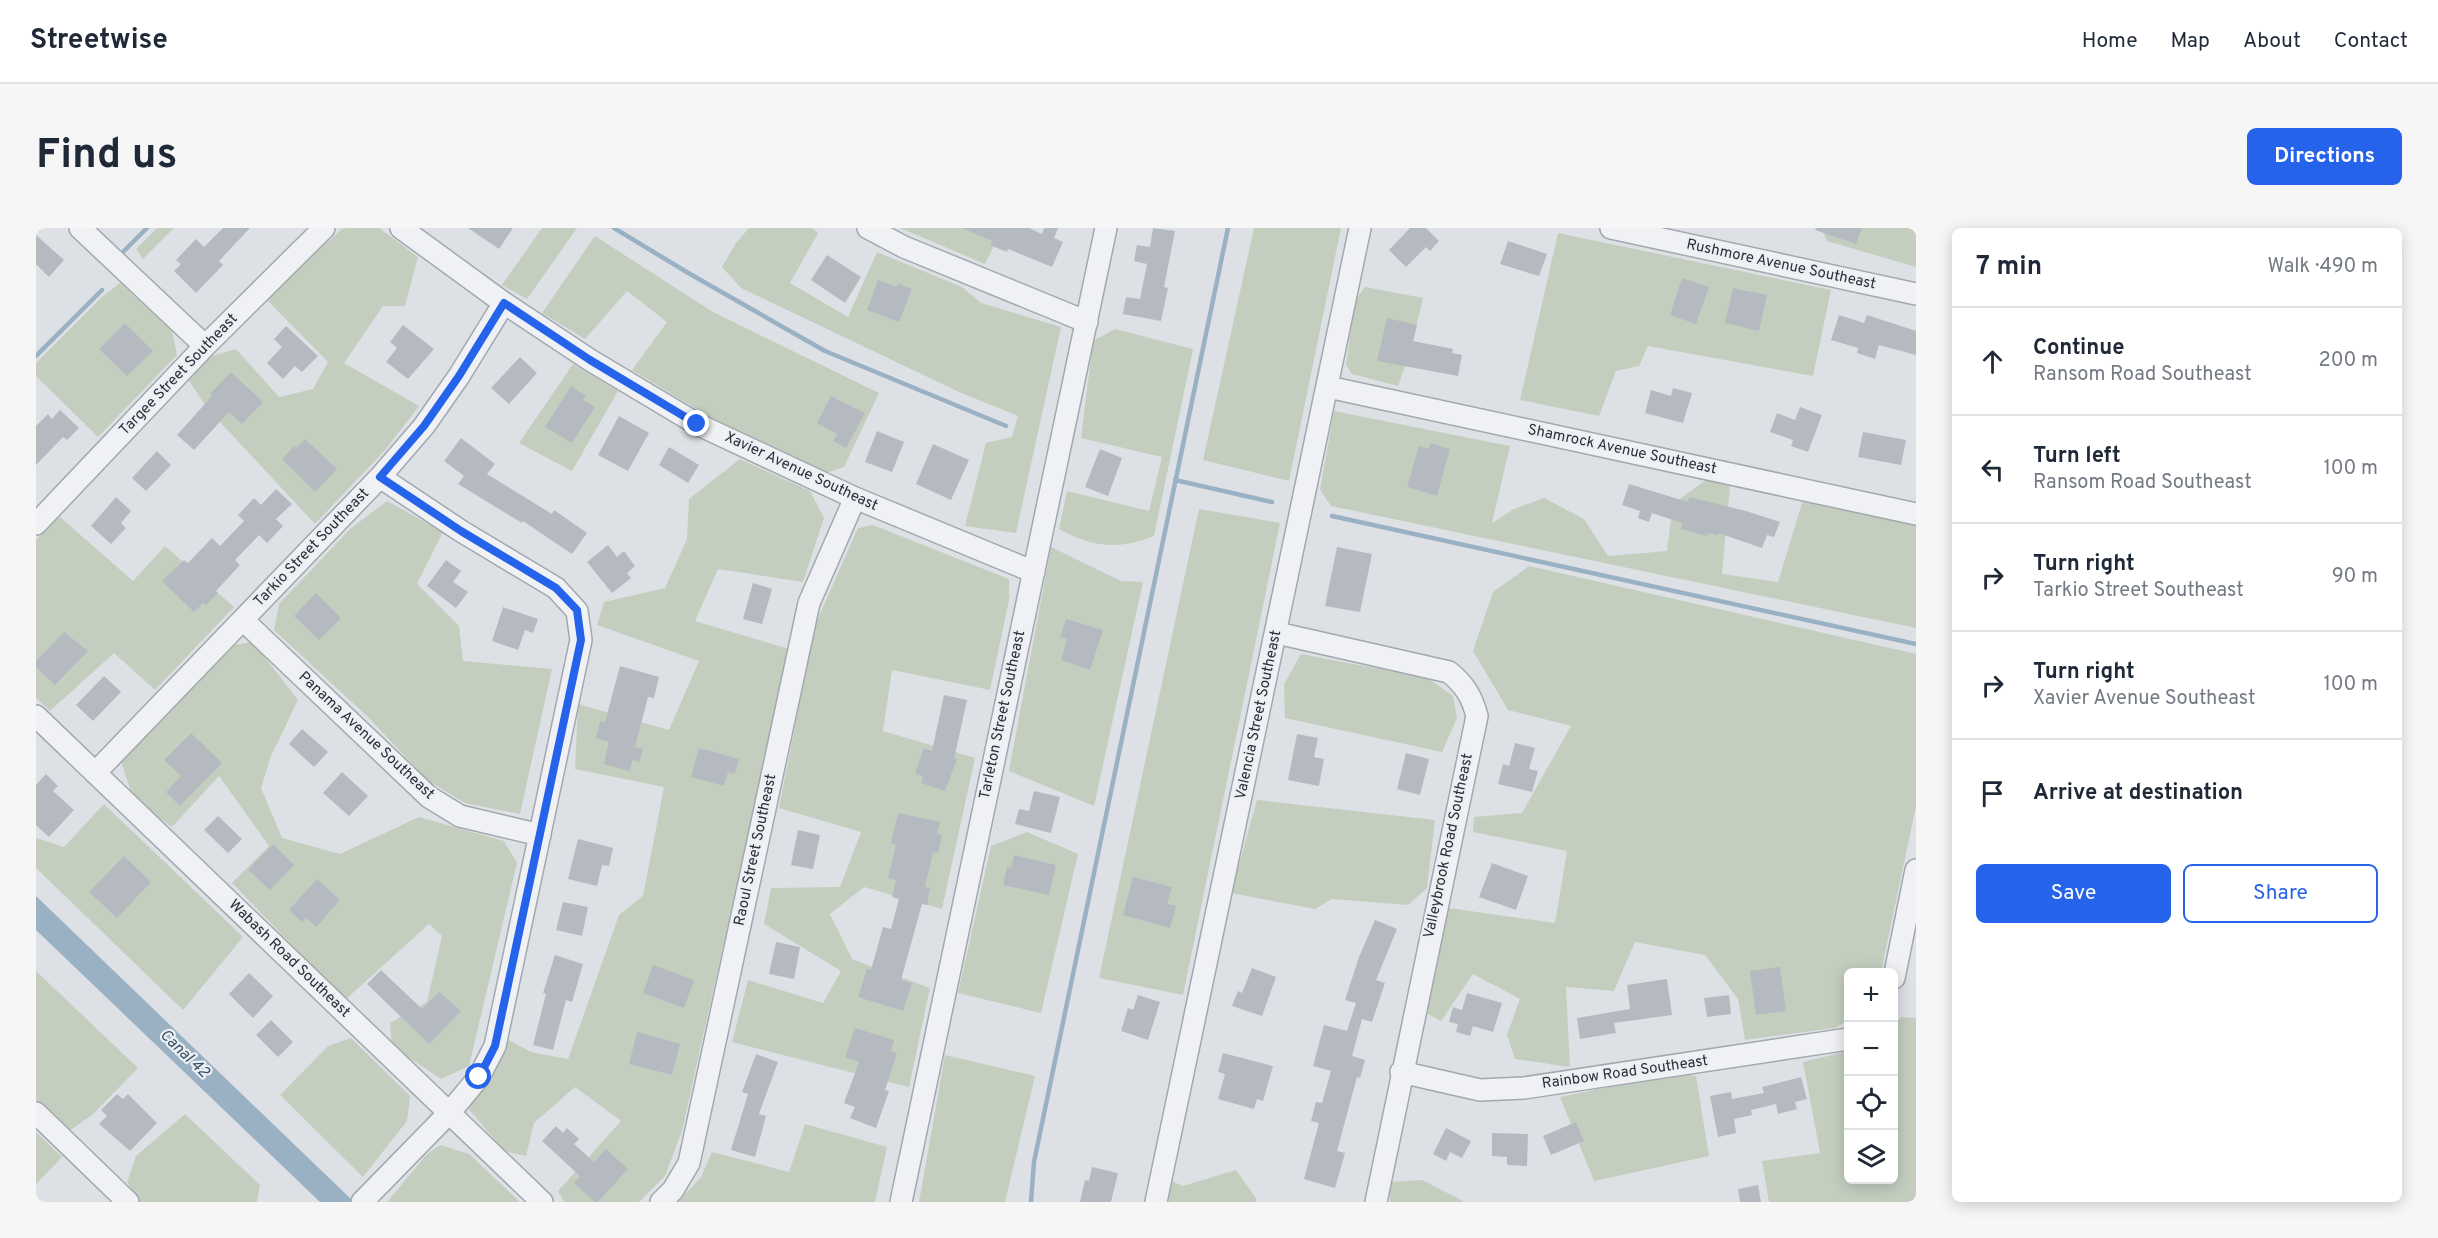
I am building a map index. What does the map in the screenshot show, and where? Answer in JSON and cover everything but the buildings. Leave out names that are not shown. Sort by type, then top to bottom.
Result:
[{"type":"street","points":[[80,228],[205,346]]},
{"type":"street","name":"Targee Street Southeast","points":[[36,524],[205,346],[324,228]]},
{"type":"street","name":"Xavier Avenue Southeast","points":[[401,228],[504,303],[590,360],[697,424],[855,498],[1034,572]]},
{"type":"street","points":[[868,228],[904,247],[1087,322]]},
{"type":"street","name":"Tarleton Street Southeast","points":[[901,1202],[1106,228]]},
{"type":"street","name":"Valencia Street Southeast","points":[[1156,1202],[1360,228]]},
{"type":"street","name":"Rushmore Avenue Southeast","points":[[1611,228],[1916,294]]},
{"type":"street","name":"Tarkio Street Southeast","points":[[95,773],[380,477],[424,426],[459,376],[504,303]]},
{"type":"street","name":"Shamrock Avenue Southeast","points":[[1328,387],[1916,514]]},
{"type":"street","points":[[362,1202],[450,1112],[479,1077],[495,1046],[581,640],[577,610],[556,588],[461,531],[380,477]]},
{"type":"street","name":"Raoul Street Southeast","points":[[662,1202],[673,1190],[689,1163],[808,603],[855,498]]},
{"type":"street","name":"Panama Avenue Southeast","points":[[243,620],[429,797],[460,816],[540,835]]},
{"type":"street","name":"Valleybrook Road Southeast","points":[[1277,633],[1449,672],[1463,684],[1473,699],[1477,716],[1401,1072],[1376,1202]]},
{"type":"street","name":"Wabash Road Southeast","points":[[36,716],[542,1202]]},
{"type":"street","points":[[1895,968],[1916,870]]},
{"type":"street","name":"Rainbow Road Southeast","points":[[1401,1072],[1480,1090],[1524,1088],[1844,1040]]},
{"type":"street","points":[[36,1113],[128,1202]]},
{"type":"green space","points":[[157,228],[174,228],[143,259],[136,249]]},
{"type":"green space","points":[[379,228],[418,257],[405,306],[383,306],[344,363],[419,406],[386,449],[315,524],[207,408],[188,379],[208,357],[236,349],[279,397],[313,389],[328,362],[265,298],[342,229]]},
{"type":"green space","points":[[542,228],[577,228],[527,299],[502,285]]},
{"type":"green space","points":[[749,228],[812,228],[818,233],[790,283],[848,317],[877,252],[962,287],[981,303],[1061,327],[1016,533],[965,526],[986,443],[1012,437],[1018,416],[959,392],[741,288],[722,267],[736,243]]},
{"type":"green space","points":[[900,228],[1003,228],[985,264]]},
{"type":"green space","points":[[1254,228],[1341,228],[1289,481],[1203,460]]},
{"type":"green space","points":[[1821,228],[1916,228],[1916,267],[1827,241]]},
{"type":"green space","points":[[1558,233],[1831,290],[1813,376],[1648,346],[1639,366],[1616,371],[1599,416],[1520,400]]},
{"type":"green space","points":[[595,236],[713,312],[879,393],[844,467],[826,473],[726,427],[632,370],[667,322],[627,291],[585,339],[542,313]]},
{"type":"green space","points":[[120,283],[172,331],[177,355],[98,437],[36,376],[36,363],[102,297]]},
{"type":"green space","points":[[1365,287],[1423,298],[1411,349],[1398,386],[1352,374],[1346,365],[1355,300]]},
{"type":"green space","points":[[1115,329],[1193,349],[1154,536],[1129,543],[1106,545],[1083,540],[1059,529],[1067,491],[1149,511],[1162,457],[1081,438],[1093,341]]},
{"type":"green space","points":[[573,364],[618,391],[572,471],[519,443]]},
{"type":"green space","points":[[1334,411],[1510,446],[1492,523],[1514,509],[1544,498],[1584,519],[1608,556],[1667,551],[1673,504],[1707,479],[1730,487],[1722,574],[1778,582],[1803,500],[1916,522],[1916,628],[1331,506],[1320,490]]},
{"type":"green space","points":[[740,459],[810,491],[824,518],[803,582],[718,569],[695,621],[789,649],[682,1131],[665,1176],[639,1202],[564,1202],[558,1191],[621,1121],[575,1087],[534,1123],[526,1156],[504,1151],[467,1107],[491,1080],[509,1040],[531,1052],[568,1059],[619,915],[643,896],[664,787],[575,769],[578,704],[669,730],[699,661],[597,625],[604,602],[665,588],[687,539],[689,499]]},
{"type":"green space","points":[[387,501],[443,532],[417,584],[459,626],[463,661],[552,669],[520,814],[465,803],[427,780],[368,717],[274,630],[279,604],[350,529]]},
{"type":"green space","points":[[1199,509],[1280,523],[1183,995],[1099,978]]},
{"type":"green space","points":[[59,516],[133,581],[165,546],[234,607],[155,690],[114,653],[50,711],[36,698],[36,540]]},
{"type":"green space","points":[[873,525],[1009,579],[1009,600],[990,690],[892,670],[883,731],[975,758],[942,909],[864,887],[830,914],[852,959],[930,988],[909,1087],[732,1042],[748,980],[823,1003],[841,971],[764,924],[771,888],[840,887],[861,832],[779,808],[815,625],[858,528]]},
{"type":"green space","points":[[1051,547],[1121,581],[1143,582],[1094,806],[1009,771]]},
{"type":"green space","points":[[1529,566],[1916,654],[1916,806],[1882,968],[1844,968],[1844,1022],[1835,1028],[1745,1040],[1738,999],[1705,955],[1635,942],[1614,991],[1566,987],[1570,1067],[1515,1059],[1507,1035],[1520,999],[1473,974],[1441,1021],[1422,1011],[1449,908],[1555,923],[1567,851],[1473,832],[1474,817],[1522,813],[1571,726],[1508,710],[1473,651],[1493,592]]},
{"type":"green space","points":[[253,642],[298,700],[271,756],[261,788],[282,838],[340,854],[419,817],[504,841],[517,863],[469,1066],[441,1079],[392,1046],[390,1023],[427,1002],[442,936],[429,924],[345,1000],[232,883],[269,846],[219,776],[172,827],[134,801],[120,758],[232,645]]},
{"type":"green space","points":[[1301,654],[1428,678],[1453,696],[1457,718],[1442,752],[1285,718],[1284,684]]},
{"type":"green space","points":[[1257,800],[1435,820],[1427,888],[1408,905],[1332,899],[1315,909],[1231,893]]},
{"type":"green space","points":[[104,804],[243,937],[183,1010],[36,868],[36,838],[64,847]]},
{"type":"green space","points":[[1027,832],[1078,854],[1041,1013],[958,993],[991,846]]},
{"type":"green space","points":[[36,971],[138,1068],[92,1115],[68,1132],[36,1100]]},
{"type":"green space","points":[[1901,1017],[1916,1018],[1916,1202],[1769,1202],[1762,1161],[1820,1153],[1803,1062],[1844,1052],[1844,1184],[1898,1184],[1898,1020]]},
{"type":"green space","points":[[351,1038],[410,1096],[407,1121],[363,1177],[280,1095],[328,1046]]},
{"type":"green space","points":[[945,1055],[1035,1076],[1005,1202],[919,1202]]},
{"type":"green space","points":[[1679,1073],[1696,1076],[1709,1156],[1594,1181],[1560,1097]]},
{"type":"green space","points":[[185,1114],[260,1185],[257,1202],[139,1202],[127,1182],[136,1156]]},
{"type":"green space","points":[[805,1124],[887,1147],[875,1202],[678,1202],[701,1177],[712,1152],[789,1172]]},
{"type":"green space","points":[[36,1132],[62,1157],[36,1184]]},
{"type":"green space","points":[[440,1145],[469,1154],[520,1202],[387,1202],[427,1154]]},
{"type":"green space","points":[[1236,1170],[1256,1198],[1256,1202],[1168,1202],[1169,1180],[1183,1186]]},
{"type":"green space","points":[[1422,1180],[1465,1202],[1390,1202],[1390,1182]]},
{"type":"water","name":"Canal 42","points":[[36,896],[352,1200],[350,1202],[320,1202],[36,930]]},
{"type":"waterway","points":[[124,251],[147,228]]},
{"type":"waterway","points":[[614,228],[825,351],[1006,426]]},
{"type":"waterway","points":[[1031,1202],[1034,1162],[1228,228]]},
{"type":"waterway","points":[[36,356],[102,290]]},
{"type":"waterway","points":[[1175,480],[1272,502]]},
{"type":"waterway","points":[[1332,516],[1916,644]]},
{"type":"route","points":[[479,1077],[495,1046],[581,640],[577,610],[556,588],[461,531],[380,477],[424,426],[459,376],[504,303],[590,360],[697,424]]}]
